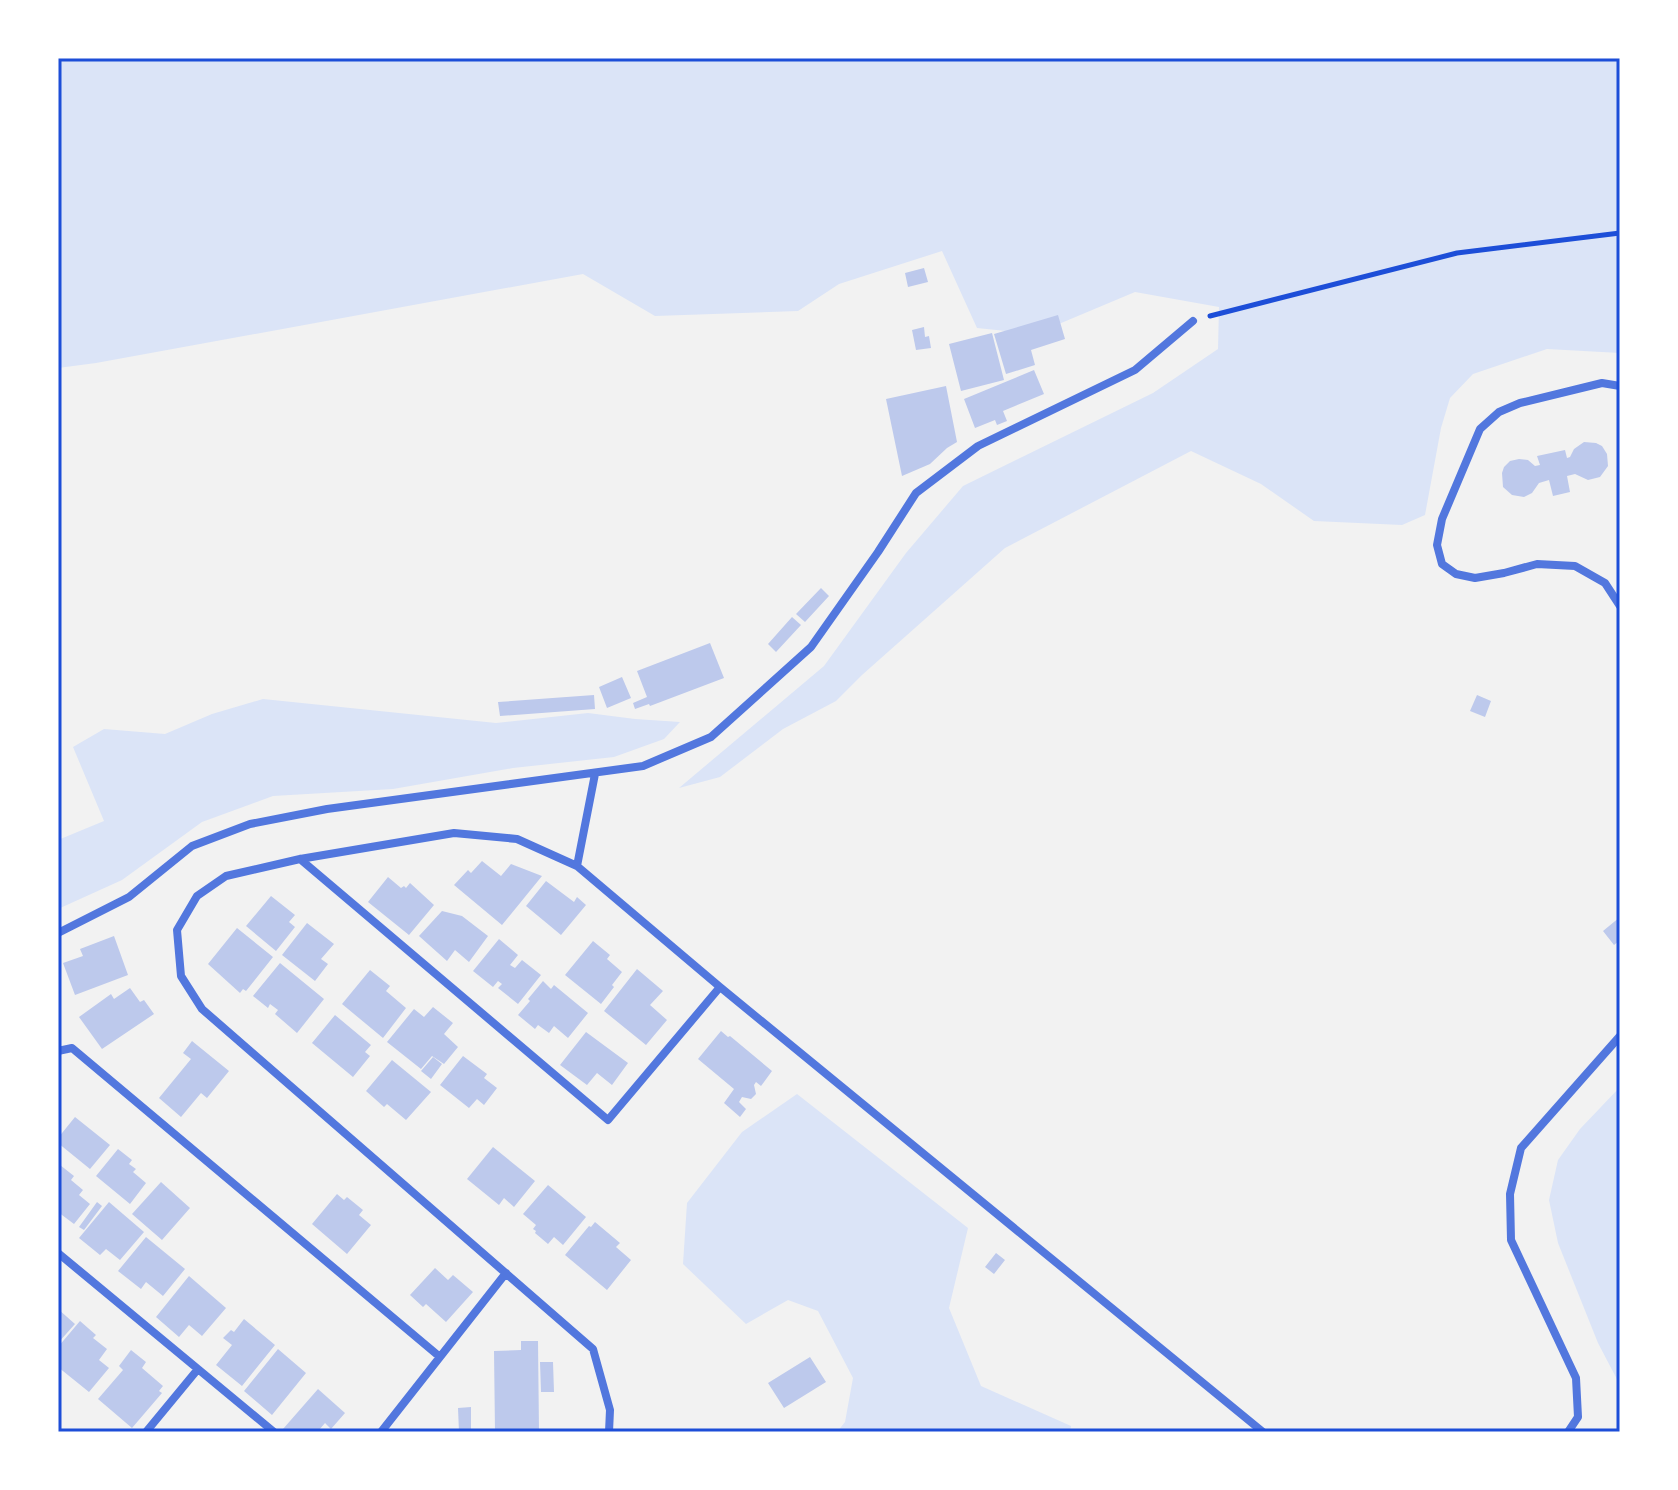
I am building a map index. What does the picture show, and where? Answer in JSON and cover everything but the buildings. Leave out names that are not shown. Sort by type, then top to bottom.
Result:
[{"type":"street","points":[[58,933],[129,897],[192,846],[250,824],[327,809],[643,766],[711,737],[811,647],[916,493],[978,446],[1135,370],[1193,321]]},
{"type":"street","points":[[1620,386],[1602,383],[1520,403],[1499,412],[1480,429],[1442,519],[1437,545],[1442,564],[1456,574],[1475,578],[1537,564],[1575,566],[1605,583],[1620,606]]},
{"type":"street","points":[[577,866],[595,774]]},
{"type":"street","points":[[609,1432],[610,1410],[593,1349],[202,1009],[181,976],[177,930],[197,896],[226,876],[300,859],[454,833],[517,839],[577,866],[1263,1432]]},
{"type":"street","points":[[300,859],[608,1120],[720,987]]},
{"type":"street","points":[[1568,1432],[1578,1417],[1576,1378],[1511,1240],[1510,1194],[1521,1148],[1620,1036]]},
{"type":"street","points":[[58,1051],[72,1048],[440,1357]]},
{"type":"street","points":[[58,1253],[274,1432]]},
{"type":"street","points":[[381,1432],[506,1273]]},
{"type":"street","points":[[146,1432],[198,1369]]},
{"type":"path","points":[[1193,321],[1457,253],[1620,233]]},
{"type":"shaded area","points":[[58,58],[1620,58],[1620,353],[1547,349],[1473,374],[1450,398],[1441,428],[1425,515],[1402,525],[1314,521],[1261,484],[1191,451],[1005,548],[836,701],[783,729],[720,777],[679,788],[824,666],[906,553],[963,486],[1153,393],[1218,349],[1219,307],[1135,292],[1035,334],[977,328],[942,251],[839,284],[798,311],[655,316],[583,274],[58,368]]},
{"type":"shaded area","points":[[263,699],[496,723],[588,713],[680,722],[664,739],[614,757],[513,768],[393,789],[273,796],[202,822],[122,880],[58,909],[58,840],[104,821],[73,747],[104,729],[165,734],[212,714]]},
{"type":"shaded area","points":[[1620,1087],[1620,1385],[1598,1343],[1558,1243],[1549,1200],[1558,1160],[1580,1129]]},
{"type":"shaded area","points":[[797,1094],[968,1228],[949,1308],[981,1386],[1071,1426],[1070,1432],[837,1432],[845,1422],[853,1378],[818,1311],[788,1300],[746,1324],[683,1264],[687,1203],[742,1132]]}]
